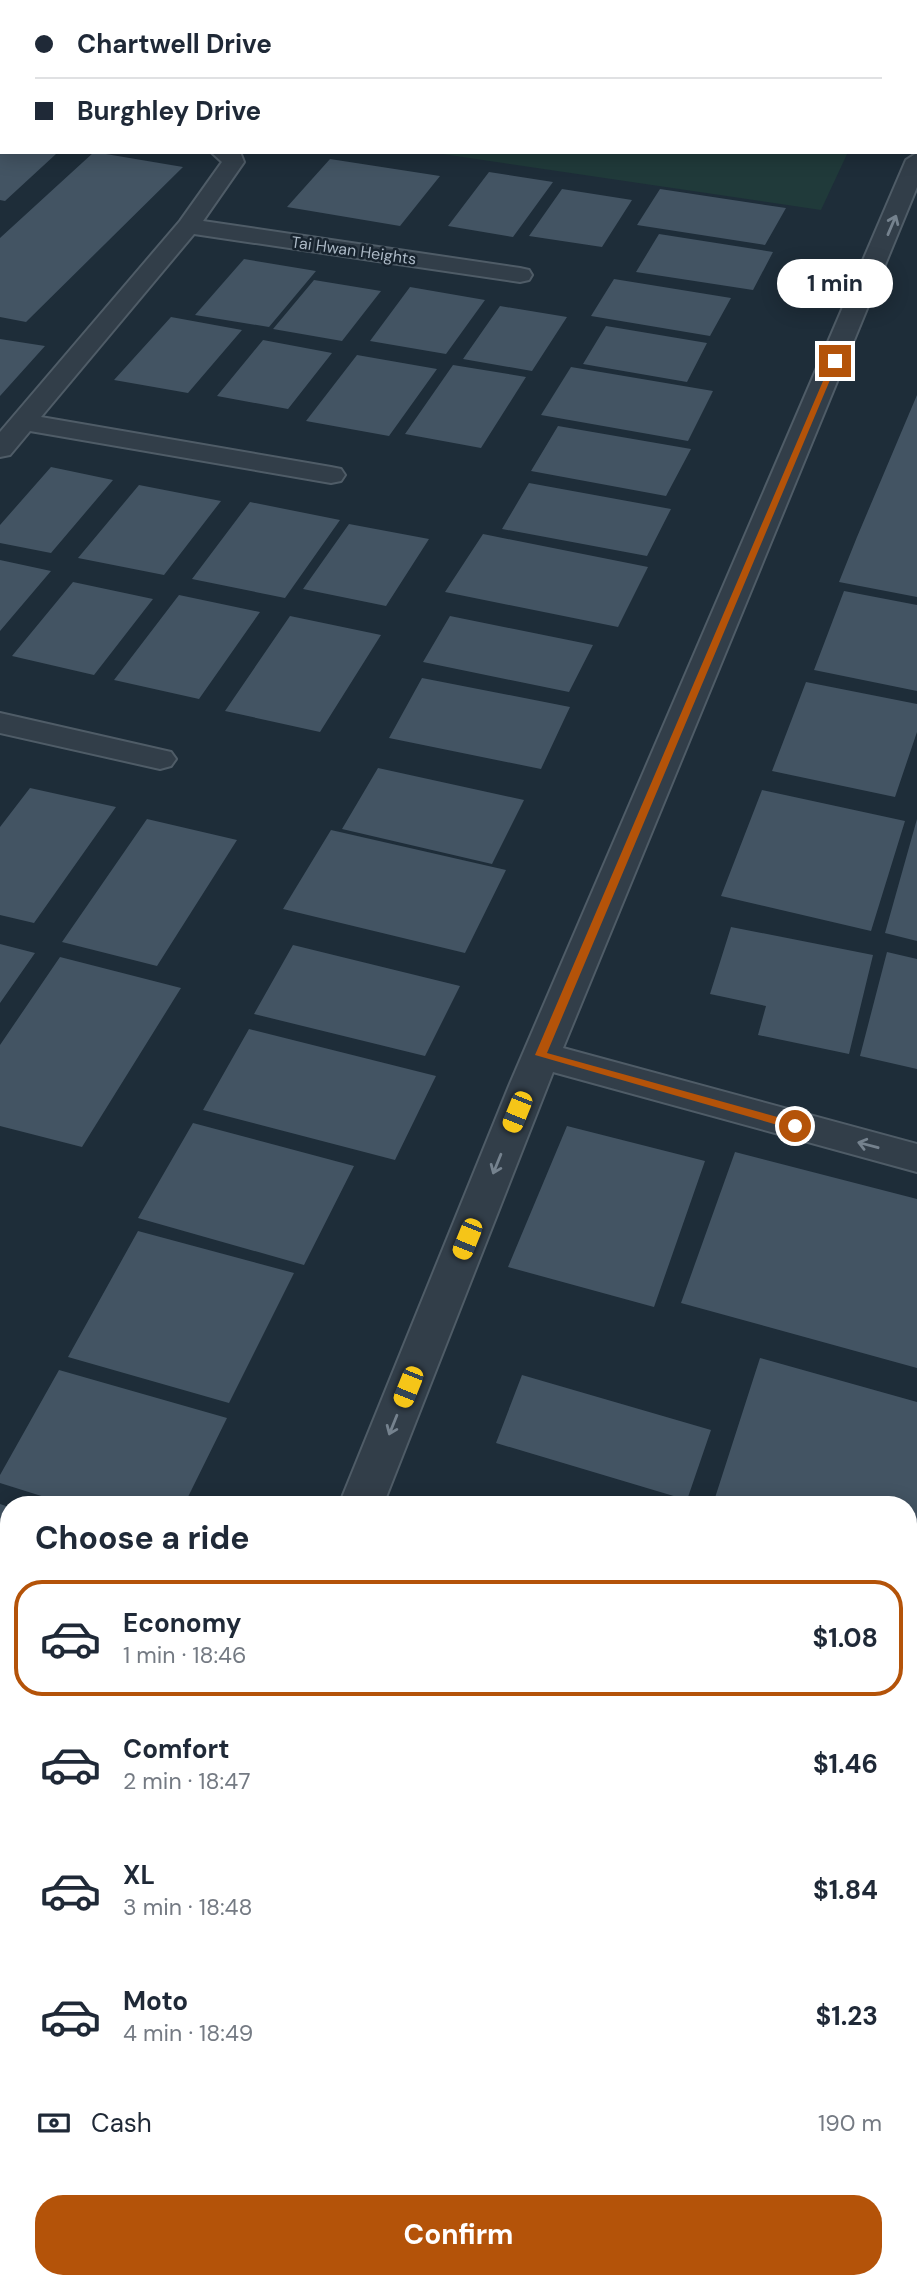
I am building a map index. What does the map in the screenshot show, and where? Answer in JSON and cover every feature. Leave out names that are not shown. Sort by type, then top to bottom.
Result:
[{"type":"street","points":[[0,449],[188,226],[233,162],[231,156],[226,154]]},
{"type":"street","points":[[365,1496],[541,1055],[917,160]]},
{"type":"street","name":"Tai Hwan Heights","points":[[188,226],[520,275]]},
{"type":"street","points":[[25,422],[331,475]]},
{"type":"street","points":[[0,723],[159,759]]},
{"type":"street","points":[[541,1055],[917,1158]]},
{"type":"green space","points":[[443,154],[847,154],[821,210]]},
{"type":"building","points":[[0,154],[56,154],[5,201],[0,200]]},
{"type":"building","points":[[92,154],[183,167],[26,322],[0,317],[0,238]]},
{"type":"building","points":[[330,159],[440,176],[400,226],[287,207]]},
{"type":"building","points":[[489,172],[553,182],[513,237],[448,226]]},
{"type":"building","points":[[562,189],[632,200],[602,247],[529,236]]},
{"type":"building","points":[[660,189],[786,208],[765,245],[637,225]]},
{"type":"building","points":[[659,234],[773,252],[753,290],[636,272]]},
{"type":"building","points":[[244,259],[316,271],[269,327],[195,315]]},
{"type":"building","points":[[614,279],[731,298],[710,336],[591,316]]},
{"type":"building","points":[[314,280],[381,291],[342,341],[273,329]]},
{"type":"building","points":[[410,287],[485,300],[446,354],[370,341]]},
{"type":"building","points":[[500,306],[567,317],[532,371],[463,359]]},
{"type":"building","points":[[171,317],[242,330],[188,393],[114,380]]},
{"type":"building","points":[[606,326],[707,343],[687,382],[583,364]]},
{"type":"building","points":[[0,339],[45,346],[0,396]]},
{"type":"building","points":[[263,340],[332,353],[288,409],[217,396]]},
{"type":"building","points":[[357,355],[437,369],[389,436],[306,421]]},
{"type":"building","points":[[453,365],[526,377],[481,448],[405,434]]},
{"type":"building","points":[[571,367],[713,391],[688,441],[541,415]]},
{"type":"building","points":[[917,395],[917,597],[839,582],[857,537]]},
{"type":"building","points":[[558,426],[691,449],[666,496],[531,471]]},
{"type":"building","points":[[51,467],[113,480],[51,553],[0,543],[0,525]]},
{"type":"building","points":[[529,483],[671,509],[647,556],[502,529]]},
{"type":"building","points":[[139,485],[221,501],[164,575],[78,558]]},
{"type":"building","points":[[250,502],[340,520],[285,598],[192,579]]},
{"type":"building","points":[[349,524],[429,539],[386,606],[303,589]]},
{"type":"building","points":[[483,534],[648,567],[618,627],[445,592]]},
{"type":"building","points":[[0,560],[51,571],[0,631]]},
{"type":"building","points":[[73,582],[153,599],[94,675],[12,656]]},
{"type":"building","points":[[844,591],[917,605],[917,691],[814,670]]},
{"type":"building","points":[[179,595],[260,612],[199,699],[114,680]]},
{"type":"building","points":[[290,616],[381,635],[320,732],[225,711]]},
{"type":"building","points":[[450,616],[593,645],[569,692],[423,662]]},
{"type":"building","points":[[422,678],[570,707],[541,769],[389,738]]},
{"type":"building","points":[[806,682],[917,704],[917,732],[895,797],[772,771]]},
{"type":"building","points":[[378,768],[524,800],[492,864],[342,829]]},
{"type":"building","points":[[30,788],[116,807],[34,923],[0,915],[0,827]]},
{"type":"building","points":[[762,790],[905,821],[871,931],[721,896]]},
{"type":"building","points":[[147,819],[237,840],[157,966],[62,942]]},
{"type":"building","points":[[917,819],[917,941],[885,933]]},
{"type":"building","points":[[331,830],[506,870],[465,953],[283,909]]},
{"type":"building","points":[[731,927],[873,955],[849,1054],[758,1035],[766,1006],[710,994]]},
{"type":"building","points":[[0,944],[35,953],[0,1003]]},
{"type":"building","points":[[293,945],[460,986],[425,1056],[254,1014]]},
{"type":"building","points":[[887,952],[917,959],[917,1069],[860,1056]]},
{"type":"building","points":[[60,957],[181,988],[82,1147],[0,1126],[0,1045]]},
{"type":"building","points":[[249,1029],[436,1076],[395,1160],[203,1110]]},
{"type":"building","points":[[193,1123],[354,1166],[304,1265],[138,1218]]},
{"type":"building","points":[[567,1126],[705,1161],[654,1307],[508,1267]]},
{"type":"building","points":[[735,1152],[917,1199],[917,1368],[681,1303]]},
{"type":"building","points":[[138,1231],[294,1273],[229,1403],[68,1357]]},
{"type":"building","points":[[760,1358],[917,1402],[917,1496],[716,1496]]},
{"type":"building","points":[[59,1370],[227,1418],[188,1496],[41,1496],[0,1483],[0,1475]]},
{"type":"building","points":[[522,1375],[711,1430],[688,1496],[674,1496],[496,1443]]},
{"type":"route","points":[[795,1126],[541,1055],[835,361]]}]
